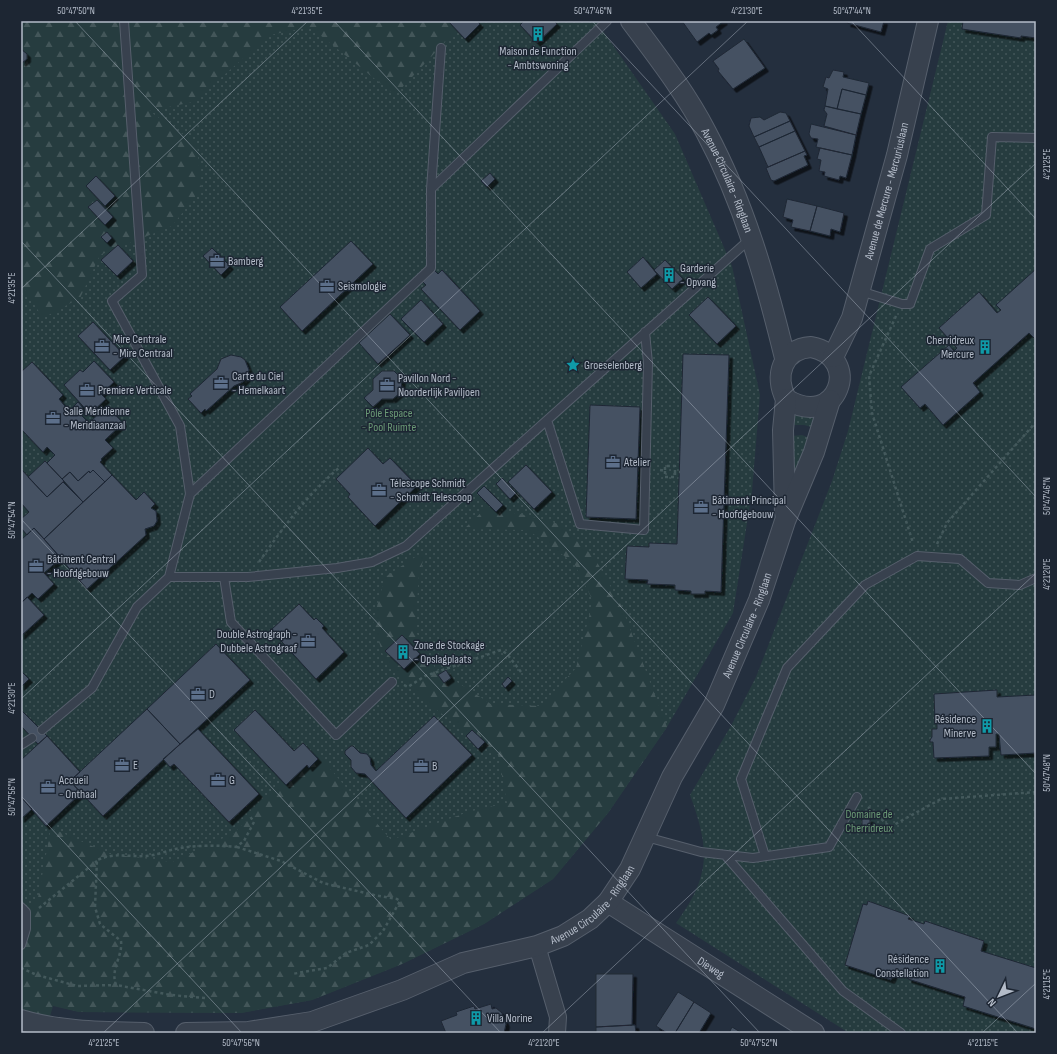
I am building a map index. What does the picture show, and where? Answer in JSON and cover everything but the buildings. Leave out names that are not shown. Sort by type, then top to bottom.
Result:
[{"type":"street","name":"Avenue Circulaire - Ringlaan","points":[[631,21],[662,64],[706,131],[732,186],[752,238],[768,288],[785,358],[780,371],[780,382],[786,400],[783,430],[785,521]]},
{"type":"street","name":"Avenue de Mercure - Mercuriuslaan","points":[[833,358],[852,318],[860,291],[896,155],[928,21]]},
{"type":"street","points":[[785,358],[798,350],[812,347],[819,349],[833,358]]},
{"type":"street","name":"Avenue Circulaire - Ringlaan","points":[[186,1033],[248,1032],[312,1022],[402,990],[463,964],[537,946],[563,936],[590,919],[608,902],[630,869],[646,837],[672,777],[714,705],[759,600],[785,521],[814,452],[830,400],[836,393],[840,375],[838,366],[833,358]]},
{"type":"street","points":[[786,400],[804,408],[818,407],[830,400]]},
{"type":"street","name":"Dieweg","points":[[608,902],[814,1033]]},
{"type":"street","points":[[537,946],[558,1017],[557,1033]]},
{"type":"street","points":[[21,1020],[84,1032],[144,1033]]},
{"type":"lane","points":[[42,730],[92,688],[137,607],[169,577],[190,494],[180,426],[112,300],[142,275],[124,21]]},
{"type":"lane","points":[[431,189],[607,21]]},
{"type":"lane","points":[[190,494],[431,268],[431,189],[441,48]]},
{"type":"lane","points":[[860,291],[902,304],[910,304],[930,249],[986,215],[992,137],[1036,138]]},
{"type":"lane","points":[[169,577],[248,577],[337,568],[372,562],[406,546],[752,238]]},
{"type":"lane","points":[[547,420],[580,524],[644,530],[648,363],[645,332]]},
{"type":"lane","points":[[765,856],[741,779],[787,668],[865,584],[917,556],[960,558],[988,582],[1020,585],[1036,578]]},
{"type":"lane","points":[[224,577],[231,622],[336,734],[392,682]]},
{"type":"lane","points":[[21,745],[32,738]]},
{"type":"lane","points":[[646,837],[701,852],[753,858],[829,847],[857,797]]},
{"type":"lane","points":[[725,855],[843,991],[901,1033]]},
{"type":"lane","points":[[21,945],[26,929],[23,910]]},
{"type":"path","points":[[902,304],[869,376],[872,413],[917,556]]},
{"type":"path","points":[[931,557],[947,523],[1036,422]]},
{"type":"path","points":[[665,466],[675,466],[675,477],[665,477],[665,471]]},
{"type":"path","points":[[248,577],[300,505],[316,487],[340,467]]},
{"type":"path","points":[[675,472],[680,472]]},
{"type":"path","points":[[392,682],[408,687],[425,676],[501,650],[507,654],[521,672]]},
{"type":"path","points":[[857,797],[890,827],[941,799],[1036,792]]},
{"type":"path","points":[[236,847],[244,841],[254,822],[249,815]]},
{"type":"path","points":[[23,910],[33,913],[97,860],[109,855],[123,854],[146,856],[176,849],[210,845],[236,847],[281,861],[323,883],[397,899],[400,901],[383,932],[369,945],[346,953],[327,968],[292,974]]},
{"type":"path","points":[[97,860],[95,907],[100,924],[121,941],[122,949],[115,968],[114,978],[116,985]]},
{"type":"path","points":[[21,968],[37,975],[77,986],[116,985],[171,995],[206,998]]},
{"type":"green space","name":"Pôle Espace - Pool Ruimte","points":[[21,21],[596,21],[675,134],[732,266],[760,395],[752,491],[733,613],[667,727],[608,813],[553,879],[484,924],[402,964],[312,1000],[241,1013],[79,1012],[21,997]]},
{"type":"green space","points":[[21,21],[465,21],[395,95],[310,27],[270,35],[193,102],[149,111],[197,144],[201,189],[172,226],[100,255],[80,298],[43,318],[21,284]]},
{"type":"green space","name":"Domaine de Cherridreux","points":[[948,21],[1036,21],[1036,1033],[849,1033],[676,923],[696,890],[704,862],[704,847],[701,831],[690,795],[732,724],[756,677],[832,481],[848,431]]},
{"type":"green space","points":[[792,412],[816,414],[815,428],[804,425],[793,425]]},
{"type":"green space","points":[[802,435],[812,439],[794,489],[792,436]]},
{"type":"green space","points":[[486,508],[525,515],[559,524],[594,557],[621,605],[667,727],[608,813],[553,879],[484,924],[402,964],[312,1000],[241,1013],[79,1012],[53,1006],[45,1033],[21,1033],[21,921],[38,898],[51,828],[110,854],[172,862],[234,833],[314,750],[391,840],[468,812],[507,803],[498,755],[430,705],[384,659],[373,621],[385,577],[426,550],[419,575],[415,630],[435,668],[491,704],[541,706],[576,668],[593,601],[574,563],[528,530],[464,529]]},
{"type":"place","name":"Maison de Function - Ambtswoning","points":[[538,34]]},
{"type":"place","name":"Bamberg","points":[[217,261]]},
{"type":"place","name":"Garderie - Opvang","points":[[669,275]]},
{"type":"place","name":"Seismologie","points":[[327,286]]},
{"type":"place","name":"Mire Centrale - Mire Centraal","points":[[102,346]]},
{"type":"place","name":"Cherridreux Mercure","points":[[985,347]]},
{"type":"place","name":"Groeselenberg","points":[[573,365]]},
{"type":"place","name":"Carte du Ciel - Hemelkaart","points":[[221,383]]},
{"type":"place","name":"Pavillon Nord - Noorderlijk Paviljoen","points":[[387,385]]},
{"type":"place","name":"Premiere Verticale","points":[[87,390]]},
{"type":"place","name":"Salle Méridienne - Meridiaanzaal","points":[[53,418]]},
{"type":"place","name":"Atelier","points":[[613,462]]},
{"type":"place","name":"Télescope Schmidt - Schmidt Telescoop","points":[[379,490]]},
{"type":"place","name":"Bâtiment Principal - Hoofdgebouw","points":[[701,507]]},
{"type":"place","name":"Bâtiment Central - Hoofdgebouw","points":[[36,566]]},
{"type":"place","name":"Double Astrograph - Dubbele Astrograaf","points":[[308,641]]},
{"type":"place","name":"Zone de Stockage - Opslagplaats","points":[[403,652]]},
{"type":"place","name":"D","points":[[198,694]]},
{"type":"place","name":"Résidence Minerve","points":[[987,726]]},
{"type":"place","name":"E","points":[[122,765]]},
{"type":"place","name":"B","points":[[421,766]]},
{"type":"place","name":"G","points":[[218,780]]},
{"type":"place","name":"Accueil - Onthaal","points":[[48,787]]},
{"type":"place","name":"Résidence Constellation","points":[[940,966]]},
{"type":"place","name":"Villa Norine","points":[[476,1018]]}]
